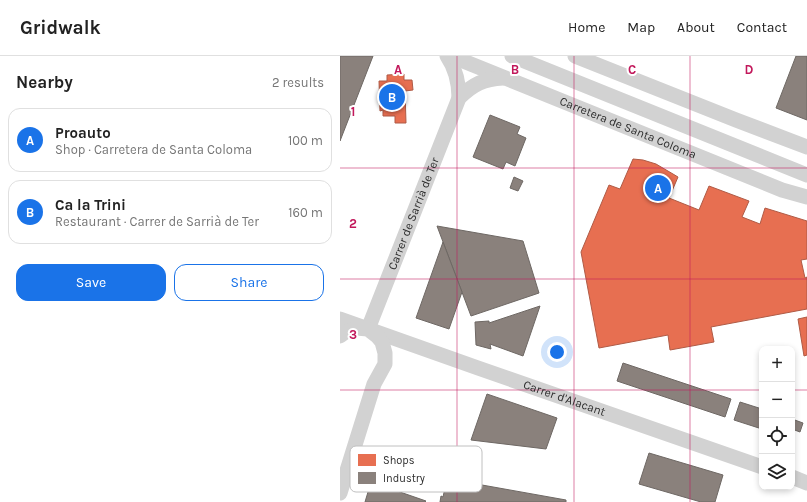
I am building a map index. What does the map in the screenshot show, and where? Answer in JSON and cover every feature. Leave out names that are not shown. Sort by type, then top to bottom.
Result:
[{"type":"street","name":"Carrer de Sarrià de Ter","points":[[368,329],[459,98],[458,79],[447,56]]},
{"type":"street","name":"Carretera de Santa Coloma","points":[[451,56],[782,190],[807,197]]},
{"type":"street","name":"Carretera de Santa Coloma","points":[[512,56],[807,175]]},
{"type":"street","points":[[575,56],[807,147]]},
{"type":"street","name":"Carrer de Sarrià de Ter","points":[[459,98],[479,83],[487,80],[504,78]]},
{"type":"street","name":"Carrer d'Alacant","points":[[340,319],[759,466]]},
{"type":"street","points":[[340,336],[347,331],[356,328],[368,329],[382,342],[385,353],[385,364],[374,384],[355,446]]},
{"type":"street","points":[[340,493],[350,461]]},
{"type":"street","points":[[795,478],[807,483]]},
{"type":"building: Shops","points":[[404,74],[404,80],[412,80],[413,90],[405,91],[406,123],[395,123],[395,116],[383,116],[383,110],[380,111],[379,81],[387,81],[387,75]]},
{"type":"building: Shops","points":[[633,159],[656,164],[678,177],[669,198],[699,210],[709,186],[749,201],[742,217],[760,224],[765,208],[807,221],[807,259],[801,260],[805,278],[807,277],[807,309],[711,327],[714,342],[670,350],[668,335],[599,348],[581,252],[609,185],[620,189]]},
{"type":"building: Shops","points":[[807,317],[807,355],[804,356],[798,319]]},
{"type":"building: Industry","points":[[340,56],[373,56],[340,141]]},
{"type":"building: Industry","points":[[796,56],[807,56],[807,120],[776,108]]},
{"type":"building: Industry","points":[[490,115],[520,127],[517,134],[526,138],[515,166],[506,162],[503,169],[473,157]]},
{"type":"building: Industry","points":[[514,177],[523,181],[518,191],[510,188]]},
{"type":"building: Industry","points":[[437,226],[523,241],[539,293],[471,316]]},
{"type":"building: Industry","points":[[443,242],[462,292],[449,329],[416,318]]},
{"type":"building: Industry","points":[[540,306],[523,356],[490,344],[491,349],[476,345],[475,322],[489,321],[489,323]]},
{"type":"building: Industry","points":[[623,363],[731,399],[725,417],[617,381]]},
{"type":"building: Industry","points":[[487,394],[557,418],[546,449],[471,440]]},
{"type":"building: Industry","points":[[740,402],[759,408],[759,428],[734,420]]},
{"type":"building: Industry","points":[[795,420],[803,423],[800,432],[795,430]]},
{"type":"building: Industry","points":[[649,453],[723,475],[715,502],[701,502],[639,484]]},
{"type":"building: Industry","points":[[482,485],[566,500],[566,502],[440,502],[441,496],[443,497],[444,492],[482,492]]},
{"type":"building: Industry","points":[[368,492],[400,492],[426,501],[425,502],[365,502]]},
{"type":"place","name":"Ca la Trini","points":[[392,97]]},
{"type":"place","name":"Proauto","points":[[658,188]]}]
